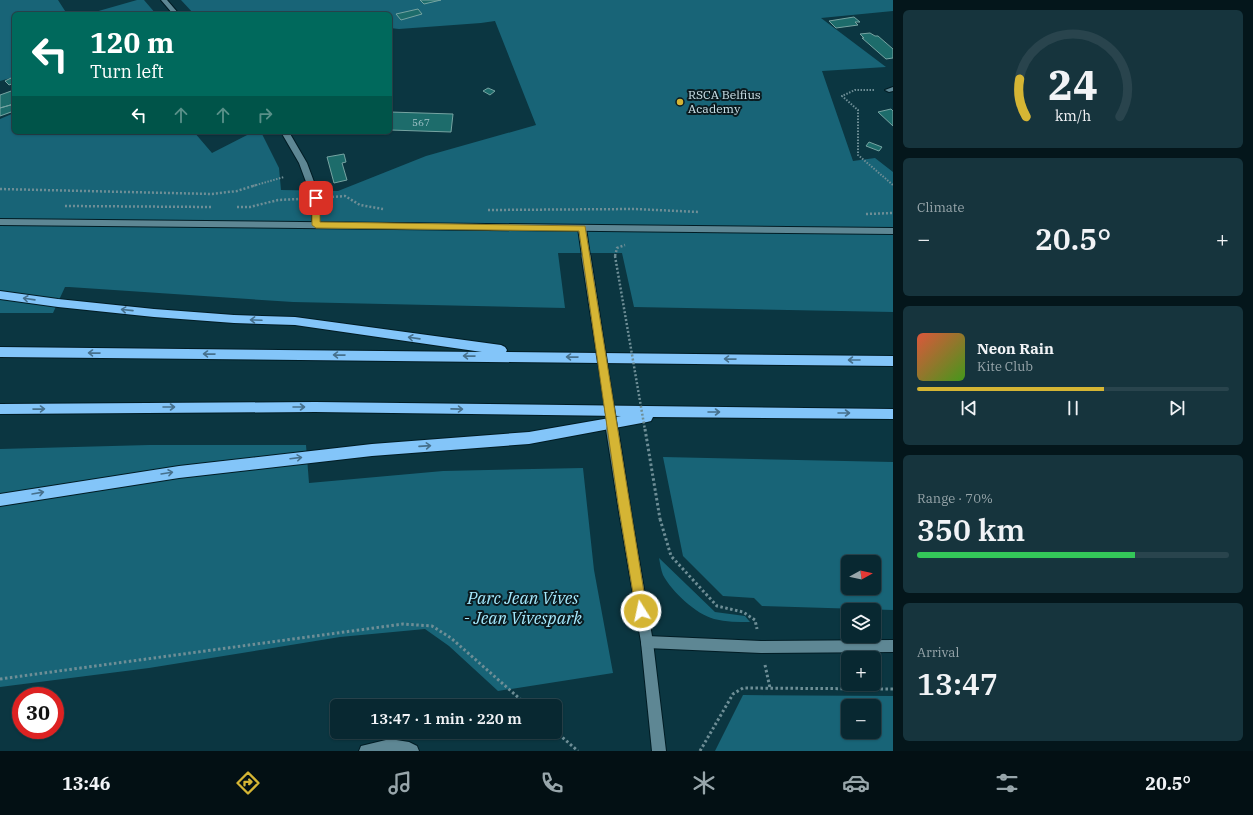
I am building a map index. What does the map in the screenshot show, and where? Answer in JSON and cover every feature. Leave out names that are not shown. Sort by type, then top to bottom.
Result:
[{"type":"highway","points":[[0,295],[58,303],[154,312],[234,319],[295,321],[550,357]]},
{"type":"highway","points":[[0,352],[893,361]]},
{"type":"highway","points":[[0,409],[315,407],[893,414]]},
{"type":"highway","points":[[0,500],[195,470],[372,450],[529,438],[675,412]]},
{"type":"street","points":[[164,0],[174,12]]},
{"type":"street","points":[[286,134],[303,163],[316,198],[316,225]]},
{"type":"street","points":[[0,222],[893,231]]},
{"type":"street","points":[[582,228],[626,518],[647,642],[659,751]]},
{"type":"street","points":[[647,642],[761,647],[893,646]]},
{"type":"street","points":[[366,751],[390,746],[409,749],[412,751]]},
{"type":"path","points":[[891,89],[855,90],[842,96],[858,110],[858,155],[893,185]]},
{"type":"path","points":[[0,189],[212,194],[237,191],[284,177]]},
{"type":"path","points":[[236,207],[250,207],[278,200],[345,196],[360,205],[389,209]]},
{"type":"path","points":[[61,206],[213,207]]},
{"type":"path","points":[[482,210],[635,209]]},
{"type":"path","points":[[615,256],[660,519],[671,556],[717,606],[743,612],[755,620]]},
{"type":"path","points":[[0,679],[403,624],[432,626],[451,638],[520,699]]},
{"type":"path","points":[[700,751],[733,694],[743,688],[893,689]]},
{"type":"path","points":[[562,737],[578,751]]},
{"type":"green space","points":[[0,0],[58,0],[66,12],[12,12],[12,78],[0,81]]},
{"type":"green space","points":[[137,0],[144,0],[154,12],[95,12]]},
{"type":"green space","points":[[181,0],[893,0],[893,11],[821,18],[886,67],[822,71],[853,161],[875,158],[893,172],[893,312],[634,307],[622,253],[558,253],[565,308],[293,302],[65,287],[53,313],[0,313],[0,119],[12,114],[12,134],[196,134],[212,153],[249,134],[262,134],[279,168],[281,190],[338,191],[426,156],[536,125],[495,21],[399,29],[392,28],[392,12],[192,12]]},
{"type":"green space","name":"Parc Jean Vives - Jean Vivespark","points":[[149,445],[306,445],[309,483],[443,471],[583,468],[594,570],[613,673],[498,691],[449,646],[425,629],[340,637],[149,668],[0,687],[0,449]]},
{"type":"green space","points":[[663,457],[893,462],[893,610],[881,610],[881,603],[841,603],[841,608],[762,606],[754,598],[723,596],[683,556]]},
{"type":"green space","points":[[659,558],[715,612],[745,616],[750,622],[714,619],[692,607],[678,595],[667,582],[662,573]]},
{"type":"green space","points":[[743,695],[893,696],[893,751],[715,751]]},
{"type":"building","points":[[420,0],[441,0],[424,4]]},
{"type":"building","points":[[418,9],[422,14],[401,20],[396,14]]},
{"type":"building","points":[[854,17],[860,22],[855,22],[858,25],[836,28],[829,21]]},
{"type":"building","points":[[870,33],[878,36],[893,49],[893,58],[886,59],[862,38],[864,38],[860,34]]},
{"type":"building","points":[[11,78],[12,84],[9,85],[5,81]]},
{"type":"building","points":[[488,88],[495,91],[490,95],[483,91]]},
{"type":"building","points":[[12,91],[12,105],[0,108],[0,95]]},
{"type":"building","points":[[12,105],[12,112],[0,116],[0,108]]},
{"type":"building","points":[[891,109],[893,111],[893,126],[878,112]]},
{"type":"building","points":[[392,112],[453,114],[451,132],[392,130]]},
{"type":"building","points":[[869,142],[882,147],[879,151],[866,146]]},
{"type":"building","points":[[344,154],[346,162],[342,163],[347,180],[334,183],[327,157]]},
{"type":"place","name":"RSCA Belfius Academy","points":[[680,102]]},
{"type":"route","points":[[316,198],[316,225],[582,228],[623,503],[641,611]]}]
